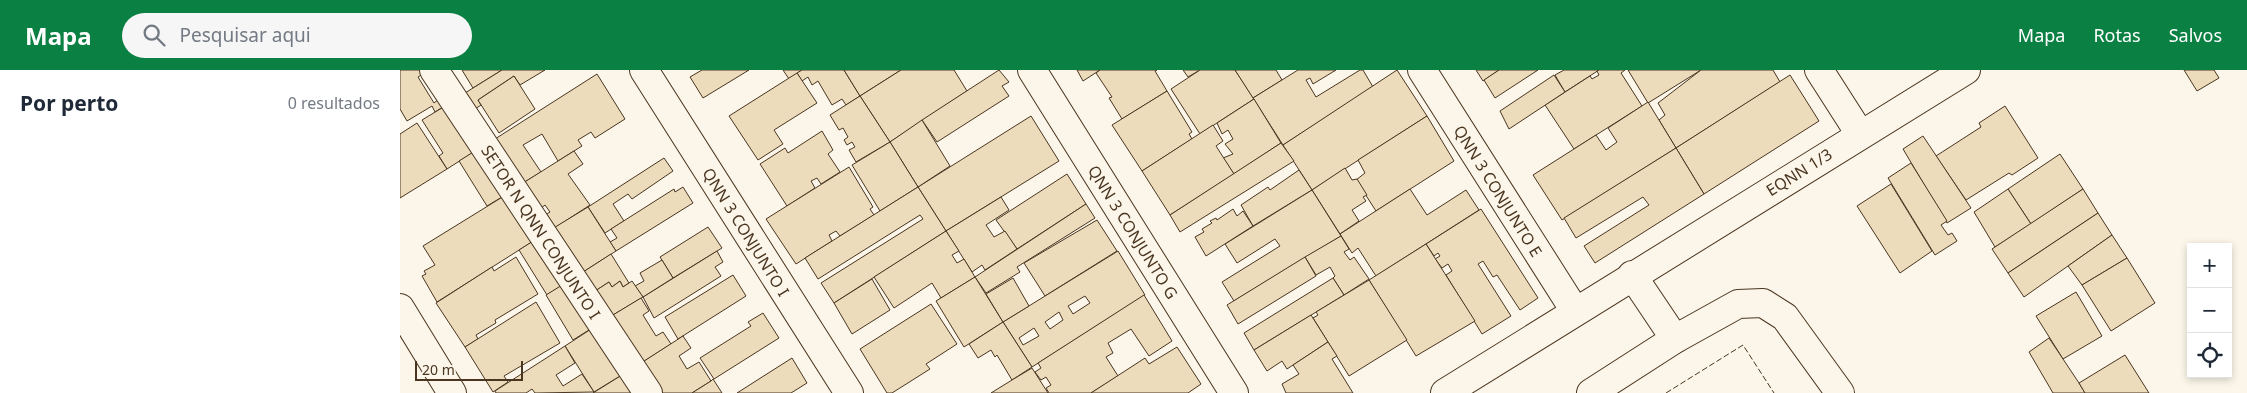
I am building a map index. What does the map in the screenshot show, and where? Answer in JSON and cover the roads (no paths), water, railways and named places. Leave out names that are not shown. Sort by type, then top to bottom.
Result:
[{"type":"street","name":"SETOR N QNN CONJUNTO I","points":[[434,70],[648,393]]},
{"type":"street","name":"QNN 3 CONJUNTO I","points":[[644,70],[849,393]]},
{"type":"street","name":"QNN 3 CONJUNTO G","points":[[1032,70],[1234,393]]},
{"type":"street","name":"QNN 3 CONJUNTO E","points":[[1422,70],[1574,311]]},
{"type":"street","points":[[1819,70],[1860,134]]},
{"type":"street","name":"EQNN 1/3","points":[[1444,393],[1966,70]]},
{"type":"street","points":[[1632,275],[1675,339]]},
{"type":"street","points":[[1591,393],[1675,339],[1738,304],[1763,303],[1785,317],[1840,393]]},
{"type":"street","points":[[400,308],[452,393]]}]
